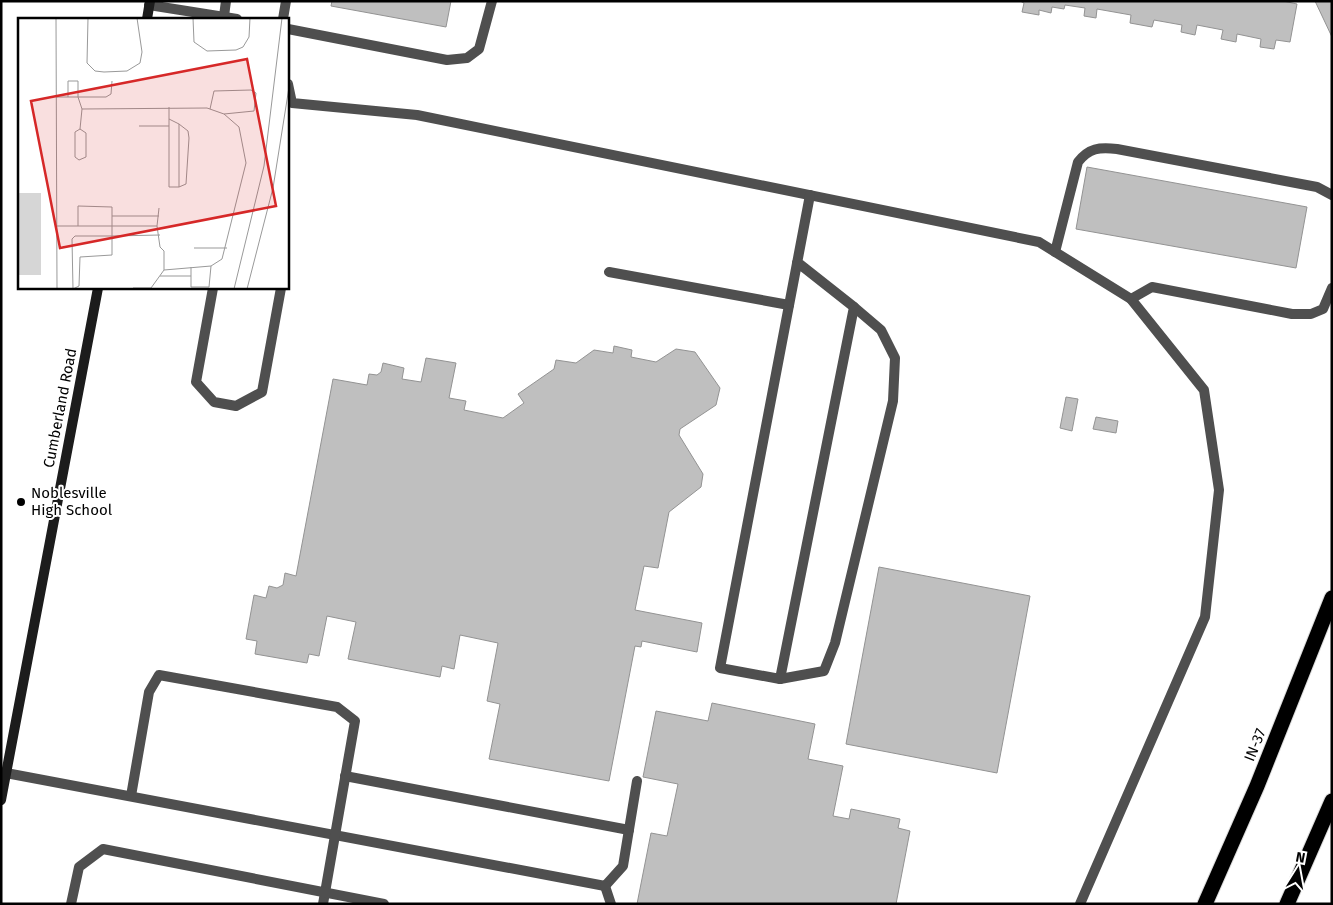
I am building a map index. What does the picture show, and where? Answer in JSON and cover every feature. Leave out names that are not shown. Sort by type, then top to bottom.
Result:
[{"type":"highway","name":"IN-37","points":[[1205,904],[1257,786],[1332,598]]},
{"type":"highway","points":[[1287,904],[1332,801]]},
{"type":"street","points":[[147,18],[150,3]]},
{"type":"street","name":"Cumberland Road","points":[[1,800],[98,289]]},
{"type":"lane","points":[[224,16],[226,1]]},
{"type":"lane","points":[[283,18],[286,1]]},
{"type":"lane","points":[[289,29],[446,60],[467,58],[479,49],[492,1]]},
{"type":"lane","points":[[150,3],[233,18]]},
{"type":"lane","points":[[290,106],[417,115],[1039,242],[1131,299],[1204,390],[1219,490],[1205,617],[1080,904]]},
{"type":"lane","points":[[1055,252],[1078,162],[1085,153],[1098,147],[1117,148],[1317,187],[1332,195]]},
{"type":"lane","points":[[797,262],[882,330],[895,358],[893,401],[835,643],[824,671],[780,679],[720,668],[797,262],[810,195]]},
{"type":"lane","points":[[609,272],[789,305]]},
{"type":"lane","points":[[1131,299],[1152,287],[1292,314],[1311,314],[1323,309],[1332,288]]},
{"type":"lane","points":[[213,289],[196,382],[214,402],[236,406],[262,392],[281,289]]},
{"type":"lane","points":[[780,679],[854,307]]},
{"type":"lane","points":[[131,796],[149,692],[159,675],[337,707],[355,721],[323,904]]},
{"type":"lane","points":[[6,772],[605,886]]},
{"type":"lane","points":[[346,776],[629,830]]},
{"type":"lane","points":[[605,886],[622,866],[637,781]]},
{"type":"lane","points":[[71,904],[79,867],[104,850],[384,904]]},
{"type":"lane","points":[[605,886],[611,904]]},
{"type":"building","points":[[332,1],[451,1],[446,27],[331,6]]},
{"type":"building","points":[[1020,1],[1283,1],[1297,4],[1290,42],[1276,40],[1274,49],[1260,47],[1261,39],[1237,34],[1236,42],[1221,39],[1223,30],[1197,25],[1195,35],[1181,32],[1182,25],[1154,20],[1152,27],[1130,23],[1131,15],[1097,9],[1096,18],[1084,16],[1085,8],[1065,5],[1064,9],[1052,7],[1051,13],[1039,10],[1039,15],[1022,12],[1024,3]]},
{"type":"building","points":[[1315,1],[1332,1],[1332,37]]},
{"type":"building","points":[[1087,167],[1307,207],[1296,268],[1076,229]]},
{"type":"building","points":[[614,346],[632,350],[631,357],[656,362],[676,349],[695,352],[720,388],[716,405],[680,429],[679,435],[703,474],[701,487],[669,512],[658,568],[644,566],[635,610],[702,623],[697,652],[642,641],[641,647],[635,646],[609,781],[489,759],[500,704],[487,701],[498,643],[460,635],[454,669],[442,666],[440,677],[348,659],[356,622],[327,616],[319,656],[309,654],[307,663],[255,654],[257,641],[246,639],[254,595],[266,598],[269,586],[277,588],[283,585],[285,573],[296,576],[333,379],[367,385],[369,374],[377,375],[381,372],[383,363],[404,368],[402,379],[421,382],[426,358],[456,363],[449,398],[466,401],[464,410],[503,418],[524,403],[518,394],[554,369],[556,360],[576,363],[594,350],[613,353]]},
{"type":"building","points":[[1066,397],[1078,399],[1072,431],[1060,428]]},
{"type":"building","points":[[1096,417],[1118,421],[1116,433],[1093,429]]},
{"type":"building","points":[[879,567],[1030,596],[997,773],[846,744]]},
{"type":"building","points":[[712,703],[815,724],[808,759],[843,766],[833,816],[849,819],[851,809],[900,819],[898,828],[910,831],[896,904],[637,904],[651,833],[667,836],[678,784],[643,777],[656,711],[708,721]]},
{"type":"place","name":"Noblesville High School","points":[[21,502]]}]
